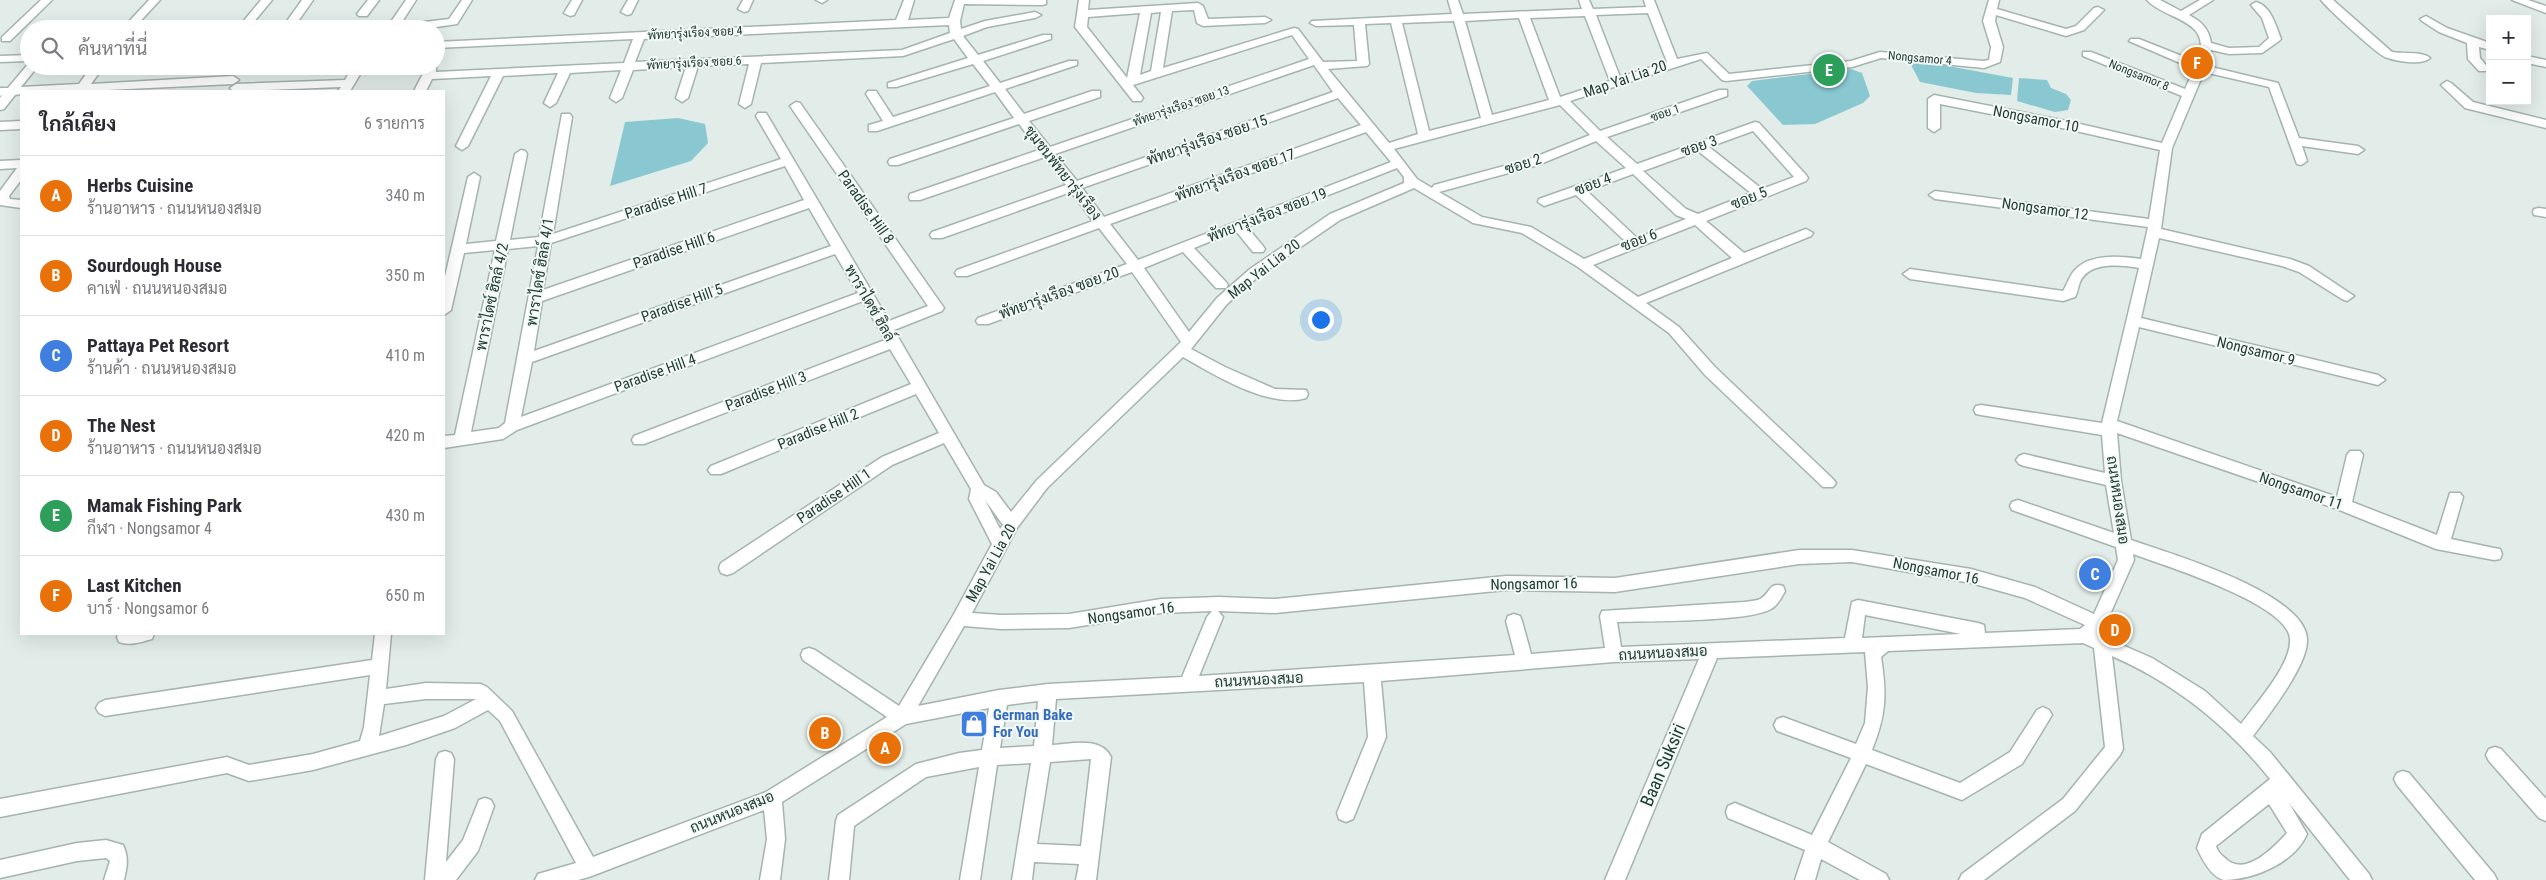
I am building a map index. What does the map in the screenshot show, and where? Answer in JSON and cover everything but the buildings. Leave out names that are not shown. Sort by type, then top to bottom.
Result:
[{"type":"street","points":[[26,20],[47,0]]},
{"type":"street","points":[[136,20],[155,0]]},
{"type":"street","points":[[145,20],[164,0]]},
{"type":"street","points":[[249,20],[266,0]]},
{"type":"street","points":[[293,20],[308,0]]},
{"type":"street","points":[[363,14],[374,0]]},
{"type":"street","points":[[398,20],[411,0]]},
{"type":"street","points":[[445,23],[453,22],[467,0]]},
{"type":"street","points":[[570,13],[578,0]]},
{"type":"street","points":[[627,12],[633,0]]},
{"type":"street","points":[[901,23],[909,0]]},
{"type":"street","points":[[960,0],[1042,2]]},
{"type":"street","name":"ชุมชนพัทยารุ่งเรือง","points":[[960,0],[954,21],[956,34],[1135,266],[1185,346]]},
{"type":"street","points":[[1084,0],[1081,27],[1130,81],[1137,98]]},
{"type":"street","points":[[1133,0],[1133,2],[1165,2],[1198,6],[1203,23],[1265,20]]},
{"type":"street","points":[[1453,0],[1488,121]]},
{"type":"street","points":[[1584,0],[1616,81]]},
{"type":"street","points":[[2152,0],[2197,24],[2204,34],[2205,45],[2229,50],[2262,50],[2275,39],[2267,17],[2256,5]]},
{"type":"street","points":[[2182,15],[2208,0]]},
{"type":"street","points":[[2326,0],[2388,54],[2403,58],[2424,58]]},
{"type":"street","points":[[2518,0],[2546,10]]},
{"type":"street","points":[[1081,14],[1146,9],[1165,2]]},
{"type":"street","points":[[1158,72],[1165,2]]},
{"type":"street","points":[[1316,23],[1589,13],[1650,5]]},
{"type":"street","name":"Map Yai Lia 20","points":[[1386,148],[1424,135],[1488,121],[1560,101],[1673,62],[1650,5]]},
{"type":"street","points":[[1993,5],[2066,33],[2080,28],[2098,10]]},
{"type":"street","name":"Nongsamor 4","points":[[1673,62],[1703,55],[1726,78],[1852,64],[1880,55],[1892,54],[1984,64],[1994,62],[1997,47],[1989,21],[1993,5]]},
{"type":"street","points":[[1130,81],[1146,9]]},
{"type":"street","name":"พัทยารุ่งเรือง ซอย 6","points":[[445,71],[499,73],[903,53],[985,24],[1034,15]]},
{"type":"street","points":[[1523,15],[1560,101],[1602,134],[1638,167],[1681,212],[1695,218],[1742,259]]},
{"type":"street","points":[[2426,19],[2443,30],[2486,46]]},
{"type":"street","points":[[1396,20],[1424,135]]},
{"type":"street","name":"พัทยารุ่งเรือง ซอย 4","points":[[445,44],[954,21]]},
{"type":"street","name":"พัทยารุ่งเรือง ซอย 13","points":[[915,197],[1317,64],[1364,64],[1359,21]]},
{"type":"street","points":[[6,39],[20,26]]},
{"type":"street","points":[[1130,81],[1294,31],[1340,93],[1410,176],[1411,181],[1478,220],[1526,230],[1583,264],[1674,330],[1710,371],[1828,483]]},
{"type":"street","points":[[616,98],[640,35]]},
{"type":"street","points":[[892,84],[1047,36]]},
{"type":"street","points":[[2135,41],[2200,68],[2274,85],[2301,161]]},
{"type":"street","points":[[2473,41],[2474,59],[2483,69]]},
{"type":"street","name":"ถนนหนองสมอ","points":[[545,880],[589,868],[772,798],[902,717],[999,698],[1048,692],[1372,674],[1614,655],[2084,636],[2098,623],[2126,560],[2113,481],[2109,427],[2155,228],[2166,148],[2206,54],[2205,45]]},
{"type":"street","name":"Nongsamor 8","points":[[2087,54],[2190,95]]},
{"type":"street","points":[[0,59],[20,58]]},
{"type":"street","points":[[744,104],[756,60]]},
{"type":"street","points":[[2531,60],[2546,64]]},
{"type":"street","points":[[682,98],[693,63]]},
{"type":"street","points":[[873,128],[1073,63]]},
{"type":"street","points":[[550,103],[565,70]]},
{"type":"street","points":[[462,146],[499,73]]},
{"type":"street","points":[[0,106],[6,92],[23,75]]},
{"type":"street","points":[[81,89],[91,75]]},
{"type":"street","points":[[56,90],[234,84],[346,87],[353,75]]},
{"type":"street","points":[[421,90],[429,75]]},
{"type":"street","points":[[2447,85],[2469,105],[2546,124]]},
{"type":"street","points":[[6,92],[20,91]]},
{"type":"street","name":"พัทยารุ่งเรือง ซอย 15","points":[[937,235],[1340,93]]},
{"type":"street","name":"ซอย 1","points":[[1602,134],[1723,93]]},
{"type":"street","points":[[872,94],[890,122]]},
{"type":"street","points":[[894,162],[1096,94]]},
{"type":"street","name":"Nongsamor 10","points":[[1934,128],[1934,98],[2067,125],[2166,148]]},
{"type":"street","points":[[796,106],[937,308],[885,328]]},
{"type":"street","name":"พาราไดซ์ ฮิลล์","points":[[762,116],[979,490],[991,496],[1011,524]]},
{"type":"street","name":"พาราไดซ์ ฮิลล์ 4/1","points":[[512,426],[536,298],[566,117]]},
{"type":"street","points":[[0,126],[20,125]]},
{"type":"street","name":"ซอย 3","points":[[1638,167],[1756,126],[1802,178]]},
{"type":"street","name":"พัทยารุ่งเรือง ซอย 17","points":[[962,273],[1368,127]]},
{"type":"street","name":"ซอย 2","points":[[1438,188],[1534,162],[1602,134]]},
{"type":"street","points":[[2293,141],[2358,150]]},
{"type":"street","points":[[1700,146],[1760,194]]},
{"type":"street","name":"พาราไดซ์ ฮิลล์ 4/2","points":[[462,439],[521,154]]},
{"type":"street","name":"Paradise Hill 7","points":[[458,249],[503,243],[544,241],[788,161]]},
{"type":"street","name":"พัทยารุ่งเรือง ซอย 19","points":[[1135,266],[1399,163]]},
{"type":"street","points":[[0,165],[20,164]]},
{"type":"street","name":"ซอย 4","points":[[1544,202],[1638,167]]},
{"type":"street","points":[[20,172],[4,196],[4,202],[20,204]]},
{"type":"street","points":[[445,306],[474,177]]},
{"type":"street","name":"ซอย 5","points":[[1695,218],[1802,178]]},
{"type":"street","name":"Map Yai Lia 20","points":[[902,717],[960,619],[1011,524],[1042,484],[1185,346],[1222,301],[1255,272],[1335,217],[1405,188],[1411,185],[1411,181]]},
{"type":"street","points":[[1578,190],[1634,242]]},
{"type":"street","name":"Nongsamor 12","points":[[1935,195],[2155,228],[2285,262],[2304,269],[2347,296]]},
{"type":"street","name":"Paradise Hill 6","points":[[536,298],[812,202]]},
{"type":"street","name":"ซอย 6","points":[[1583,264],[1695,218]]},
{"type":"street","points":[[1239,226],[1258,249]]},
{"type":"street","points":[[1644,299],[1806,233]]},
{"type":"street","points":[[1186,246],[1221,285]]},
{"type":"street","name":"Paradise Hill 5","points":[[525,359],[838,248]]},
{"type":"street","points":[[1910,274],[2063,296],[2070,294],[2077,275],[2102,260],[2146,264]]},
{"type":"street","name":"พัทยารุ่งเรือง ซอย 20","points":[[983,321],[1135,266]]},
{"type":"street","name":"Paradise Hill 4","points":[[445,442],[504,433],[512,426],[866,295]]},
{"type":"street","name":"Nongsamor 9","points":[[2133,321],[2378,380]]},
{"type":"street","name":"Paradise Hill 3","points":[[640,440],[893,342]]},
{"type":"street","points":[[1185,346],[1220,371],[1273,394],[1301,394]]},
{"type":"street","name":"Paradise Hill 2","points":[[716,470],[919,387]]},
{"type":"street","name":"Nongsamor 11","points":[[1981,410],[2109,427],[2343,505],[2442,544],[2494,554]]},
{"type":"street","name":"Paradise Hill 1","points":[[727,568],[887,460],[948,435]]},
{"type":"street","points":[[2343,505],[2355,455]]},
{"type":"street","points":[[2024,460],[2113,481]]},
{"type":"street","name":"พาราไดซ์ ฮิลล์","points":[[979,490],[977,500],[1000,543]]},
{"type":"street","points":[[2442,544],[2455,497]]},
{"type":"street","points":[[2018,506],[2124,544],[2260,598],[2284,616],[2297,632],[2299,640],[2297,651],[2268,702],[2242,736]]},
{"type":"street","name":"Nongsamor 16","points":[[960,619],[1001,622],[1069,621],[1161,606],[1219,604],[1275,606],[1506,583],[1616,585],[1653,581],[1799,557],[1852,556],[1971,576],[2029,592],[2098,623]]},
{"type":"street","points":[[1614,655],[1608,616],[1744,609],[1767,604],[1777,591]]},
{"type":"street","points":[[1853,646],[1858,607],[1978,630]]},
{"type":"street","points":[[1188,683],[1214,617]]},
{"type":"street","points":[[1514,621],[1526,662]]},
{"type":"street","points":[[125,637],[139,635]]},
{"type":"street","points":[[367,746],[373,727],[383,635]]},
{"type":"street","points":[[2084,636],[2146,662],[2199,696],[2264,758],[2298,834],[2293,841],[2260,866],[2242,875],[2229,872],[2215,863],[2206,848],[2209,840],[2276,786]]},
{"type":"street","points":[[1805,880],[1816,846],[1863,755],[1874,723],[1876,696],[1872,655],[1884,644]]},
{"type":"street","points":[[1969,880],[2069,805],[2114,749],[2102,644]]},
{"type":"street","name":"Baan Suksiri","points":[[1615,880],[1711,651]]},
{"type":"street","points":[[809,655],[902,717]]},
{"type":"street","points":[[105,708],[380,666]]},
{"type":"street","points":[[1346,813],[1377,737],[1376,704],[1372,674]]},
{"type":"street","points":[[376,698],[426,691],[481,692],[506,716],[589,868]]},
{"type":"street","points":[[1022,880],[1042,753],[1048,692]]},
{"type":"street","points":[[970,880],[999,698]]},
{"type":"street","points":[[0,808],[227,765],[249,773],[313,762],[406,737],[449,722],[490,701]]},
{"type":"street","points":[[1783,725],[1962,792],[2016,758],[2043,715]]},
{"type":"street","points":[[839,880],[845,821],[922,770],[958,761],[990,757],[1094,751],[1102,757],[1086,880]]},
{"type":"street","points":[[2495,755],[2546,812]]},
{"type":"street","points":[[436,880],[445,759]]},
{"type":"street","points":[[2403,779],[2487,880]]},
{"type":"street","points":[[2276,786],[2362,880]]},
{"type":"street","points":[[770,880],[776,839],[772,798]]},
{"type":"street","points":[[444,880],[470,845],[484,806]]},
{"type":"street","points":[[1735,812],[1816,846],[1879,880]]},
{"type":"street","points":[[0,869],[93,850],[110,849],[116,851],[119,861],[114,880]]},
{"type":"street","points":[[1026,853],[1089,855]]},
{"type":"water","points":[[1916,60],[2013,78],[2011,95],[1976,93],[1920,82],[1911,65]]},
{"type":"water","points":[[1851,69],[1862,73],[1870,96],[1863,103],[1815,124],[1783,125],[1747,86],[1752,81]]},
{"type":"water","points":[[2019,78],[2047,80],[2051,88],[2066,94],[2071,100],[2068,110],[2055,112],[2017,101]]},
{"type":"water","points":[[678,118],[705,124],[708,143],[691,161],[610,186],[625,122]]},
{"type":"place","name":"Last Kitchen","points":[[2197,63]]},
{"type":"place","name":"Mamak Fishing Park","points":[[1829,70]]},
{"type":"place","name":"Pattaya Pet Resort","points":[[2095,574]]},
{"type":"place","name":"The Nest","points":[[2115,630]]},
{"type":"place","name":"German Bake For You","points":[[974,724]]},
{"type":"place","name":"Sourdough House","points":[[825,733]]},
{"type":"place","name":"Herbs Cuisine","points":[[885,748]]}]
